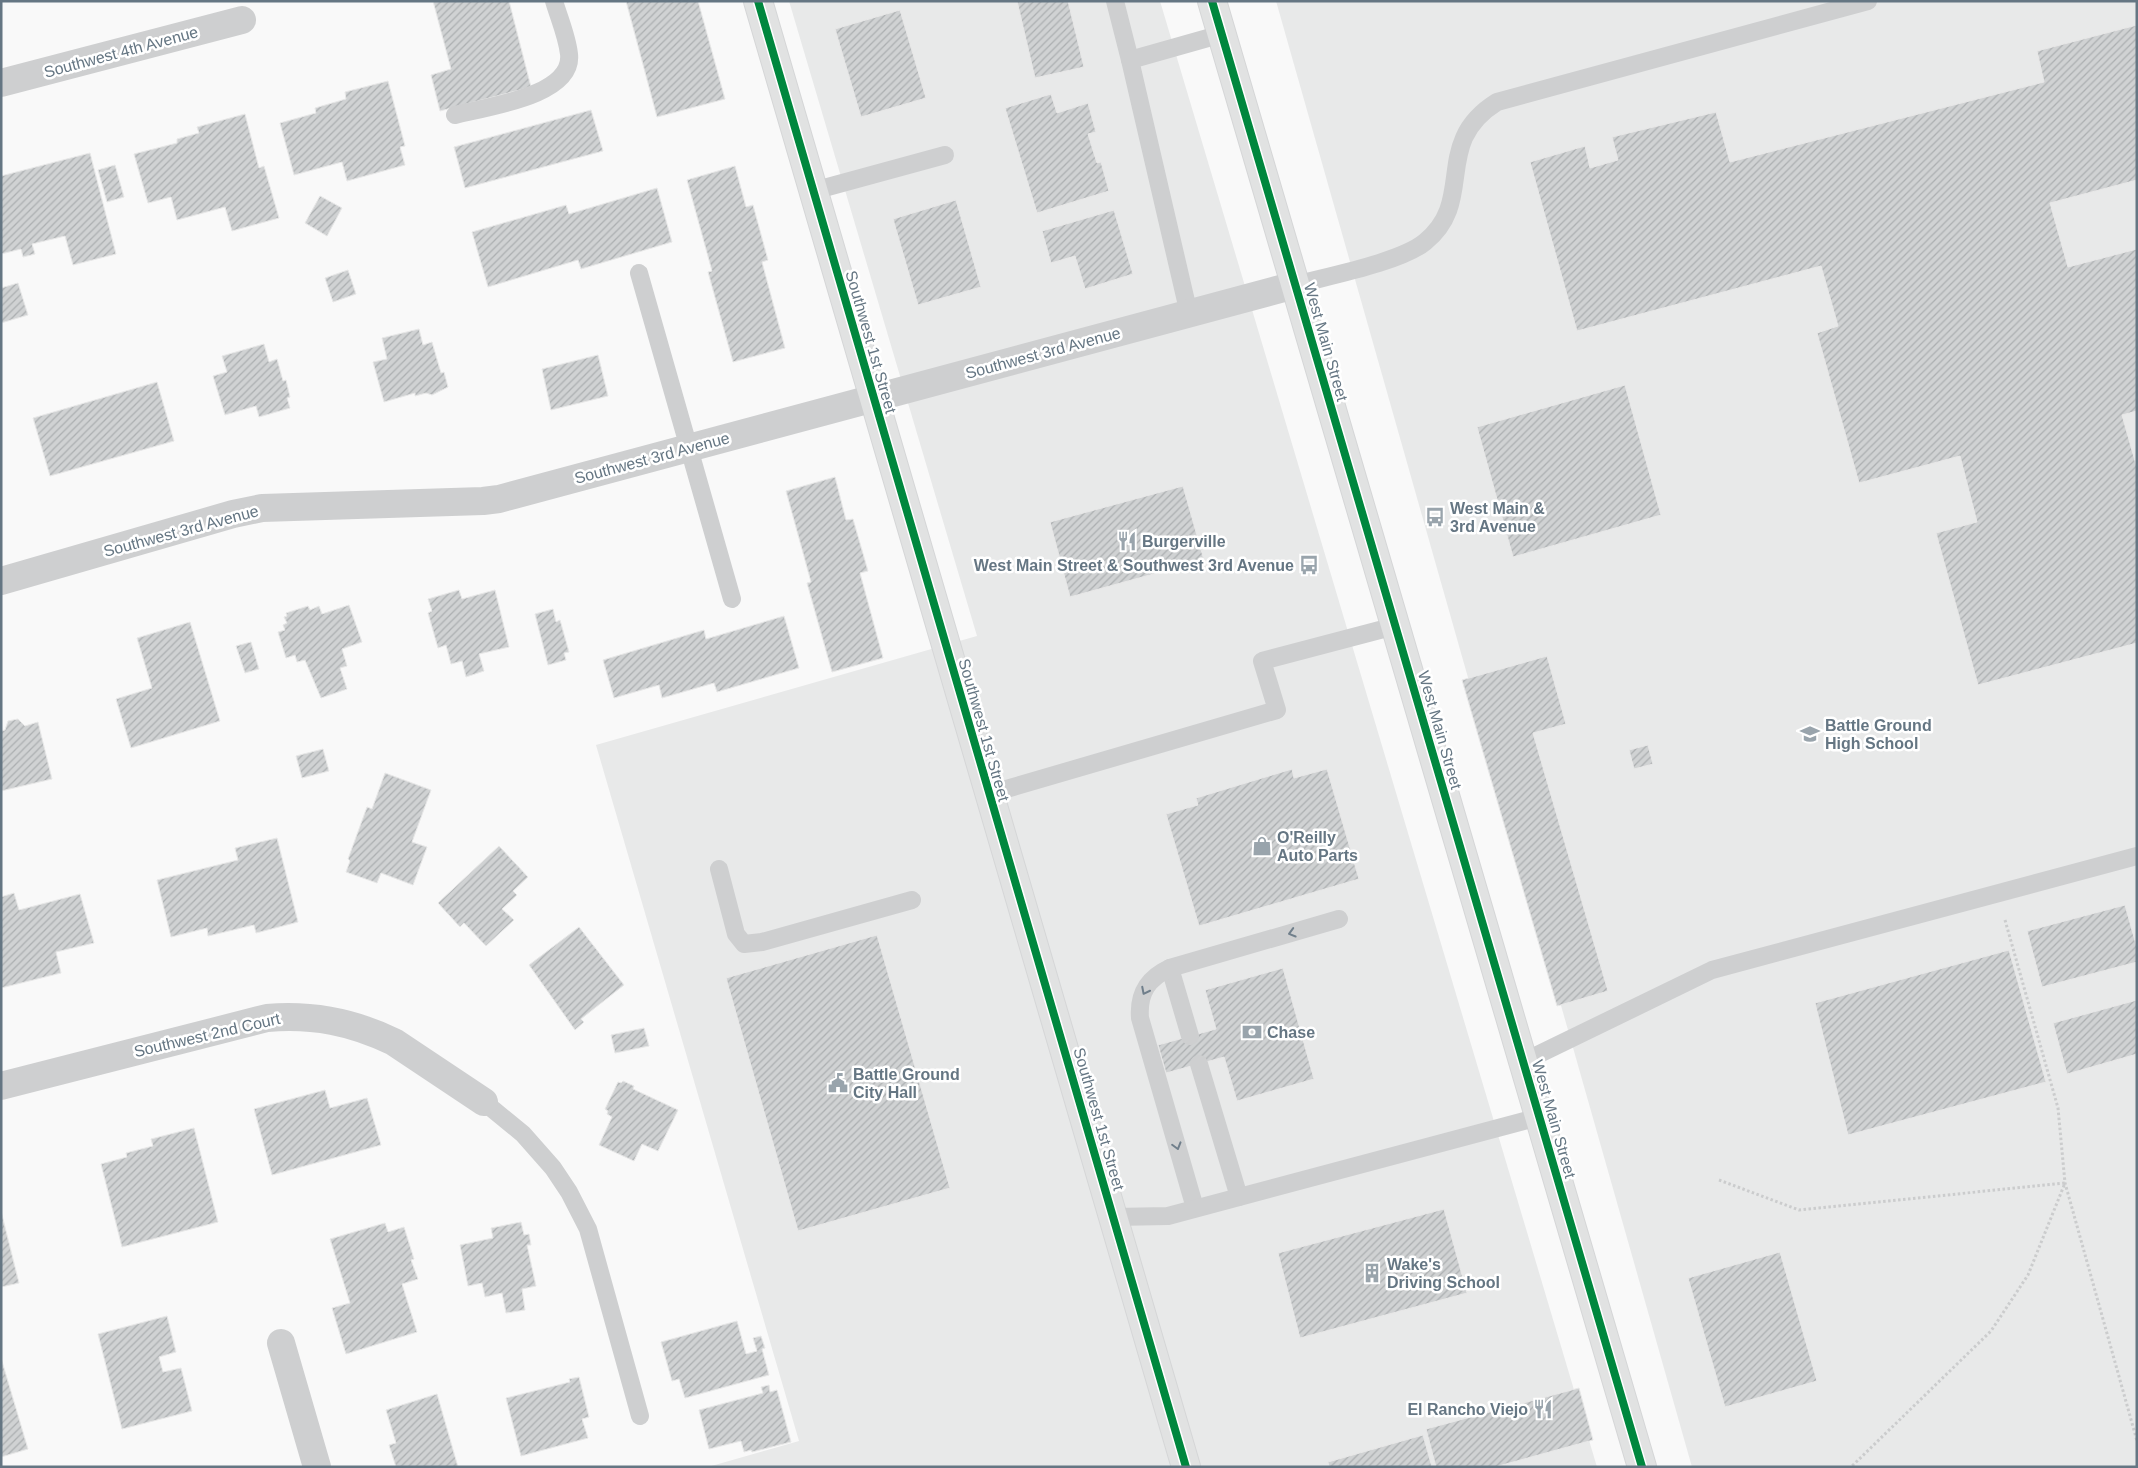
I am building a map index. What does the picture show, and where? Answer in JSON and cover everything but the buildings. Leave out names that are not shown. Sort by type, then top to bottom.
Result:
[{"type":"main road","name":"Southwest 1st Street","points":[[758,1],[1186,1467]]},
{"type":"main road","name":"West Main Street","points":[[1212,1],[1642,1467]]},
{"type":"street","name":"Southwest 4th Avenue","points":[[1,83],[242,20]]},
{"type":"street","name":"Southwest 3rd Avenue","points":[[1,580],[233,514],[288,506],[483,501],[514,495],[1295,285]]},
{"type":"street","name":"Southwest 2nd Court","points":[[1,1086],[267,1018],[292,1016],[345,1023],[378,1034],[394,1042],[484,1102]]},
{"type":"street","points":[[281,1343],[317,1467]]},
{"type":"lane","points":[[455,115],[543,92],[559,81],[567,69],[569,55],[554,1]]},
{"type":"lane","points":[[1115,1],[1189,314]]},
{"type":"lane","points":[[1295,285],[1403,254],[1427,241],[1440,228],[1452,204],[1456,161],[1465,134],[1482,112],[1497,102],[1868,1]]},
{"type":"lane","points":[[1130,60],[1222,34]]},
{"type":"lane","points":[[813,191],[945,155]]},
{"type":"lane","points":[[639,273],[732,599]]},
{"type":"lane","points":[[989,794],[1277,710],[1262,661],[1395,626]]},
{"type":"lane","points":[[1523,1062],[1712,970],[2137,856]]},
{"type":"lane","points":[[719,869],[736,934],[744,944],[762,942],[912,900]]},
{"type":"lane","points":[[1195,1208],[1140,1018],[1139,1005],[1149,982],[1170,968],[1339,919]]},
{"type":"lane","points":[[1170,968],[1190,1036]]},
{"type":"lane","points":[[1198,1064],[1238,1197]]},
{"type":"lane","points":[[484,1102],[522,1134],[553,1168],[569,1192],[588,1229],[640,1416]]},
{"type":"lane","points":[[1114,1217],[1168,1216],[1539,1116]]},
{"type":"path","points":[[1998,893],[2058,1108],[2065,1183],[2137,1441]]},
{"type":"path","points":[[1719,1180],[1799,1210],[2065,1183]]},
{"type":"path","points":[[1851,1467],[1991,1331],[2028,1275],[2065,1183]]},
{"type":"shaded area","points":[[789,1],[1160,1],[1597,1467],[708,1467],[799,1441],[596,745],[977,636]]},
{"type":"shaded area","name":"Battle Ground High School","points":[[1276,1],[2137,1],[2137,1467],[1692,1467]]},
{"type":"cycle path","points":[[758,1],[1186,1467]]},
{"type":"cycle path","points":[[1212,1],[1642,1467]]},
{"type":"place","name":"West Main & 3rd Avenue","points":[[1435,517]]},
{"type":"place","name":"Burgerville","points":[[1127,541]]},
{"type":"place","name":"West Main Street & Southwest 3rd Avenue","points":[[1309,565]]},
{"type":"place","name":"Battle Ground High School","points":[[1810,734]]},
{"type":"place","name":"O'Reilly Auto Parts","points":[[1262,846]]},
{"type":"place","name":"Chase","points":[[1252,1032]]},
{"type":"place","name":"Battle Ground City Hall","points":[[838,1083]]},
{"type":"place","name":"Wake's Driving School","points":[[1372,1273]]},
{"type":"place","name":"El Rancho Viejo","points":[[1543,1409]]}]
